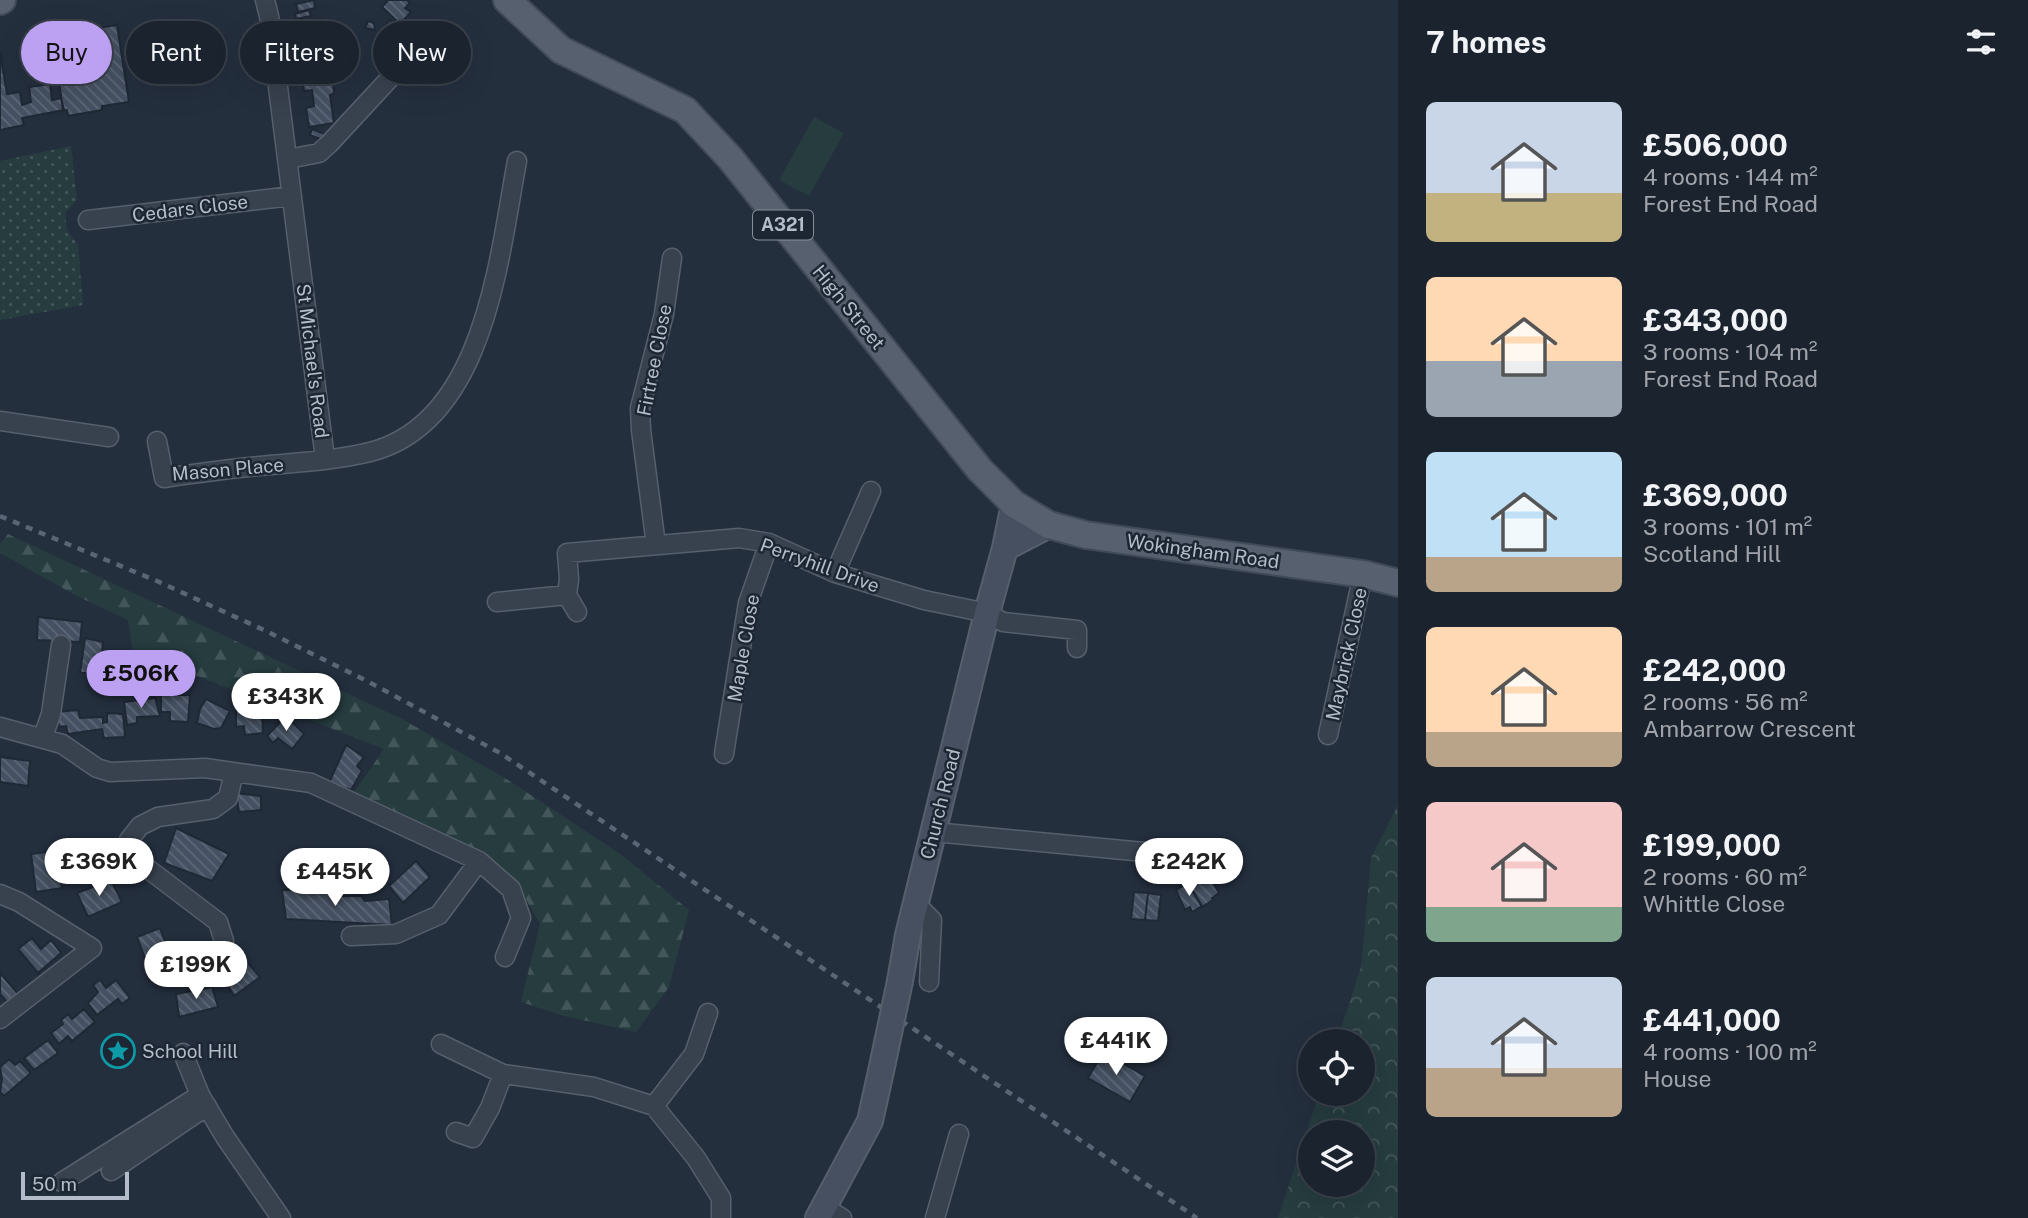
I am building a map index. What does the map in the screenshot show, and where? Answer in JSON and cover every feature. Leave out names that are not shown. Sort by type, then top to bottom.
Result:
[{"type":"main road","name":"High Street","points":[[508,0],[561,50],[685,110],[730,158],[980,470],[1014,504]]},
{"type":"main road","name":"Wokingham Road","points":[[1014,504],[1049,525],[1086,535],[1363,574],[1398,583]]},
{"type":"street","name":"St Michael's Road","points":[[265,0],[288,159],[325,459],[371,451],[393,443],[411,434],[446,399],[466,365],[479,334],[495,277],[517,161]]},
{"type":"street","points":[[288,159],[319,153],[385,84]]},
{"type":"street","name":"Cedars Close","points":[[88,220],[292,196]]},
{"type":"street","name":"Firtree Close","points":[[656,545],[640,408],[664,314],[672,258]]},
{"type":"street","points":[[0,421],[109,437]]},
{"type":"street","name":"Mason Place","points":[[157,441],[164,478],[325,459]]},
{"type":"street","points":[[835,573],[871,491]]},
{"type":"street","name":"Church Road","points":[[828,1215],[870,1121],[916,904],[1014,504]]},
{"type":"street","points":[[1005,548],[1049,525]]},
{"type":"street","name":"Perryhill Drive","points":[[566,595],[569,579],[567,553],[739,538],[769,544],[835,573],[925,600],[987,613],[1003,622],[1077,630],[1077,648]]},
{"type":"street","name":"Maple Close","points":[[724,754],[748,603],[769,544]]},
{"type":"street","name":"Maybrick Close","points":[[1328,735],[1363,574]]},
{"type":"street","points":[[497,602],[566,595],[577,612]]},
{"type":"street","points":[[43,737],[51,714],[61,645]]},
{"type":"street","points":[[0,727],[62,744],[97,768],[110,772],[205,768],[311,783],[479,861],[511,889],[522,918],[505,957]]},
{"type":"street","points":[[213,962],[224,942],[218,922],[139,862],[129,840],[141,826],[158,817],[213,808],[228,798],[234,772]]},
{"type":"street","points":[[934,832],[1165,855]]},
{"type":"street","points":[[351,936],[396,934],[439,915],[479,861]]},
{"type":"street","points":[[0,894],[19,902],[92,948],[0,1019]]},
{"type":"street","points":[[916,904],[932,920],[929,982]]},
{"type":"street","points":[[654,1106],[694,1054],[708,1013]]},
{"type":"street","points":[[441,1044],[503,1074],[594,1087],[654,1106],[696,1158],[721,1198],[721,1218]]},
{"type":"street","points":[[183,1053],[203,1100],[281,1218]]},
{"type":"street","points":[[456,1132],[473,1138],[490,1108],[503,1074]]},
{"type":"street","points":[[111,1171],[203,1100]]},
{"type":"street","points":[[62,1182],[203,1100]]},
{"type":"street","points":[[935,1218],[959,1134]]},
{"type":"green space","points":[[814,117],[844,133],[809,196],[779,180]]},
{"type":"green space","points":[[71,146],[77,200],[65,213],[67,230],[78,245],[83,305],[0,320],[0,161]]},
{"type":"green space","points":[[8,534],[404,720],[508,780],[619,853],[689,910],[669,987],[636,1032],[564,1016],[521,1002],[540,924],[517,885],[490,859],[453,837],[353,794],[384,749],[146,656],[134,659],[128,620],[75,595],[0,553],[0,544]]},
{"type":"green space","points":[[1398,805],[1398,1218],[1278,1218],[1298,1158],[1298,1197],[1375,1197],[1375,1120],[1310,1120],[1315,1106],[1375,1106],[1375,1029],[1341,1029],[1361,967],[1371,858]]},
{"type":"building","points":[[314,0],[315,8],[298,12],[296,4]]},
{"type":"building","points":[[388,0],[407,0],[410,3],[405,8],[411,12],[403,21],[397,21],[382,7]]},
{"type":"building","points":[[309,10],[311,16],[296,19],[295,14]]},
{"type":"building","points":[[368,21],[373,23],[373,30],[365,28]]},
{"type":"building","points":[[117,25],[129,102],[102,106],[102,110],[68,116],[67,110],[63,111],[59,84],[112,84],[112,26]]},
{"type":"building","points":[[0,52],[7,94],[20,92],[22,105],[31,102],[29,87],[50,84],[52,100],[61,98],[64,110],[22,118],[24,125],[0,130]]},
{"type":"building","points":[[303,84],[333,84],[334,94],[330,95],[334,123],[309,127],[306,108],[314,106],[312,90],[304,91]]},
{"type":"building","points":[[312,129],[327,135],[325,141],[310,135]]},
{"type":"building","points":[[38,617],[82,622],[80,642],[37,640]]},
{"type":"building","points":[[85,638],[103,642],[100,673],[80,673]]},
{"type":"building","points":[[161,695],[190,695],[188,722],[170,721],[170,712],[161,712]]},
{"type":"building","points":[[155,698],[160,716],[137,717],[137,723],[127,725],[124,702]]},
{"type":"building","points":[[206,699],[230,711],[221,728],[214,729],[197,723],[200,709]]},
{"type":"building","points":[[78,710],[80,718],[103,717],[103,723],[107,722],[107,713],[123,714],[125,737],[104,738],[102,729],[68,734],[66,726],[59,727],[56,712]]},
{"type":"building","points":[[236,710],[262,710],[263,733],[245,735],[244,726],[236,727]]},
{"type":"building","points":[[286,716],[304,734],[292,749],[278,738],[273,743],[267,736]]},
{"type":"building","points":[[346,745],[364,757],[357,766],[362,771],[351,790],[329,783]]},
{"type":"building","points":[[0,757],[30,761],[28,786],[0,782]]},
{"type":"building","points":[[236,793],[261,796],[261,810],[239,812]]},
{"type":"building","points":[[176,828],[229,854],[212,881],[164,863]]},
{"type":"building","points":[[56,851],[62,888],[36,892],[31,854]]},
{"type":"building","points":[[416,861],[430,877],[403,903],[389,886]]},
{"type":"building","points":[[1199,876],[1204,883],[1211,879],[1219,893],[1202,907],[1188,883]]},
{"type":"building","points":[[111,880],[122,902],[88,917],[77,893]]},
{"type":"building","points":[[1188,883],[1202,906],[1192,912],[1190,907],[1185,910],[1176,890]]},
{"type":"building","points":[[334,889],[338,896],[361,896],[365,901],[389,899],[392,925],[286,919],[282,890]]},
{"type":"building","points":[[1134,892],[1148,893],[1145,920],[1131,919]]},
{"type":"building","points":[[1148,893],[1161,895],[1158,921],[1145,920]]},
{"type":"building","points":[[160,928],[174,966],[152,976],[137,937]]},
{"type":"building","points":[[32,938],[41,949],[51,940],[61,953],[38,973],[18,949]]},
{"type":"building","points":[[248,963],[260,977],[234,996],[224,979]]},
{"type":"building","points":[[0,973],[19,995],[8,1003],[0,994]]},
{"type":"building","points":[[100,980],[106,988],[116,980],[130,998],[122,1004],[118,999],[97,1015],[88,1003],[98,992],[93,985]]},
{"type":"building","points":[[212,987],[218,1007],[179,1017],[176,994]]},
{"type":"building","points":[[84,1009],[95,1022],[72,1041],[68,1036],[59,1044],[51,1033],[63,1024],[61,1020],[68,1014],[72,1019]]},
{"type":"building","points":[[48,1040],[58,1053],[34,1070],[24,1058]]},
{"type":"building","points":[[1103,1052],[1145,1076],[1130,1102],[1088,1078]]},
{"type":"building","points":[[9,1059],[15,1065],[20,1061],[31,1073],[4,1096],[0,1092],[0,1067]]},
{"type":"railway","points":[[0,516],[157,581],[264,630],[367,681],[500,753],[1197,1218]]},
{"type":"place","name":"School Hill","points":[[118,1051]]}]
